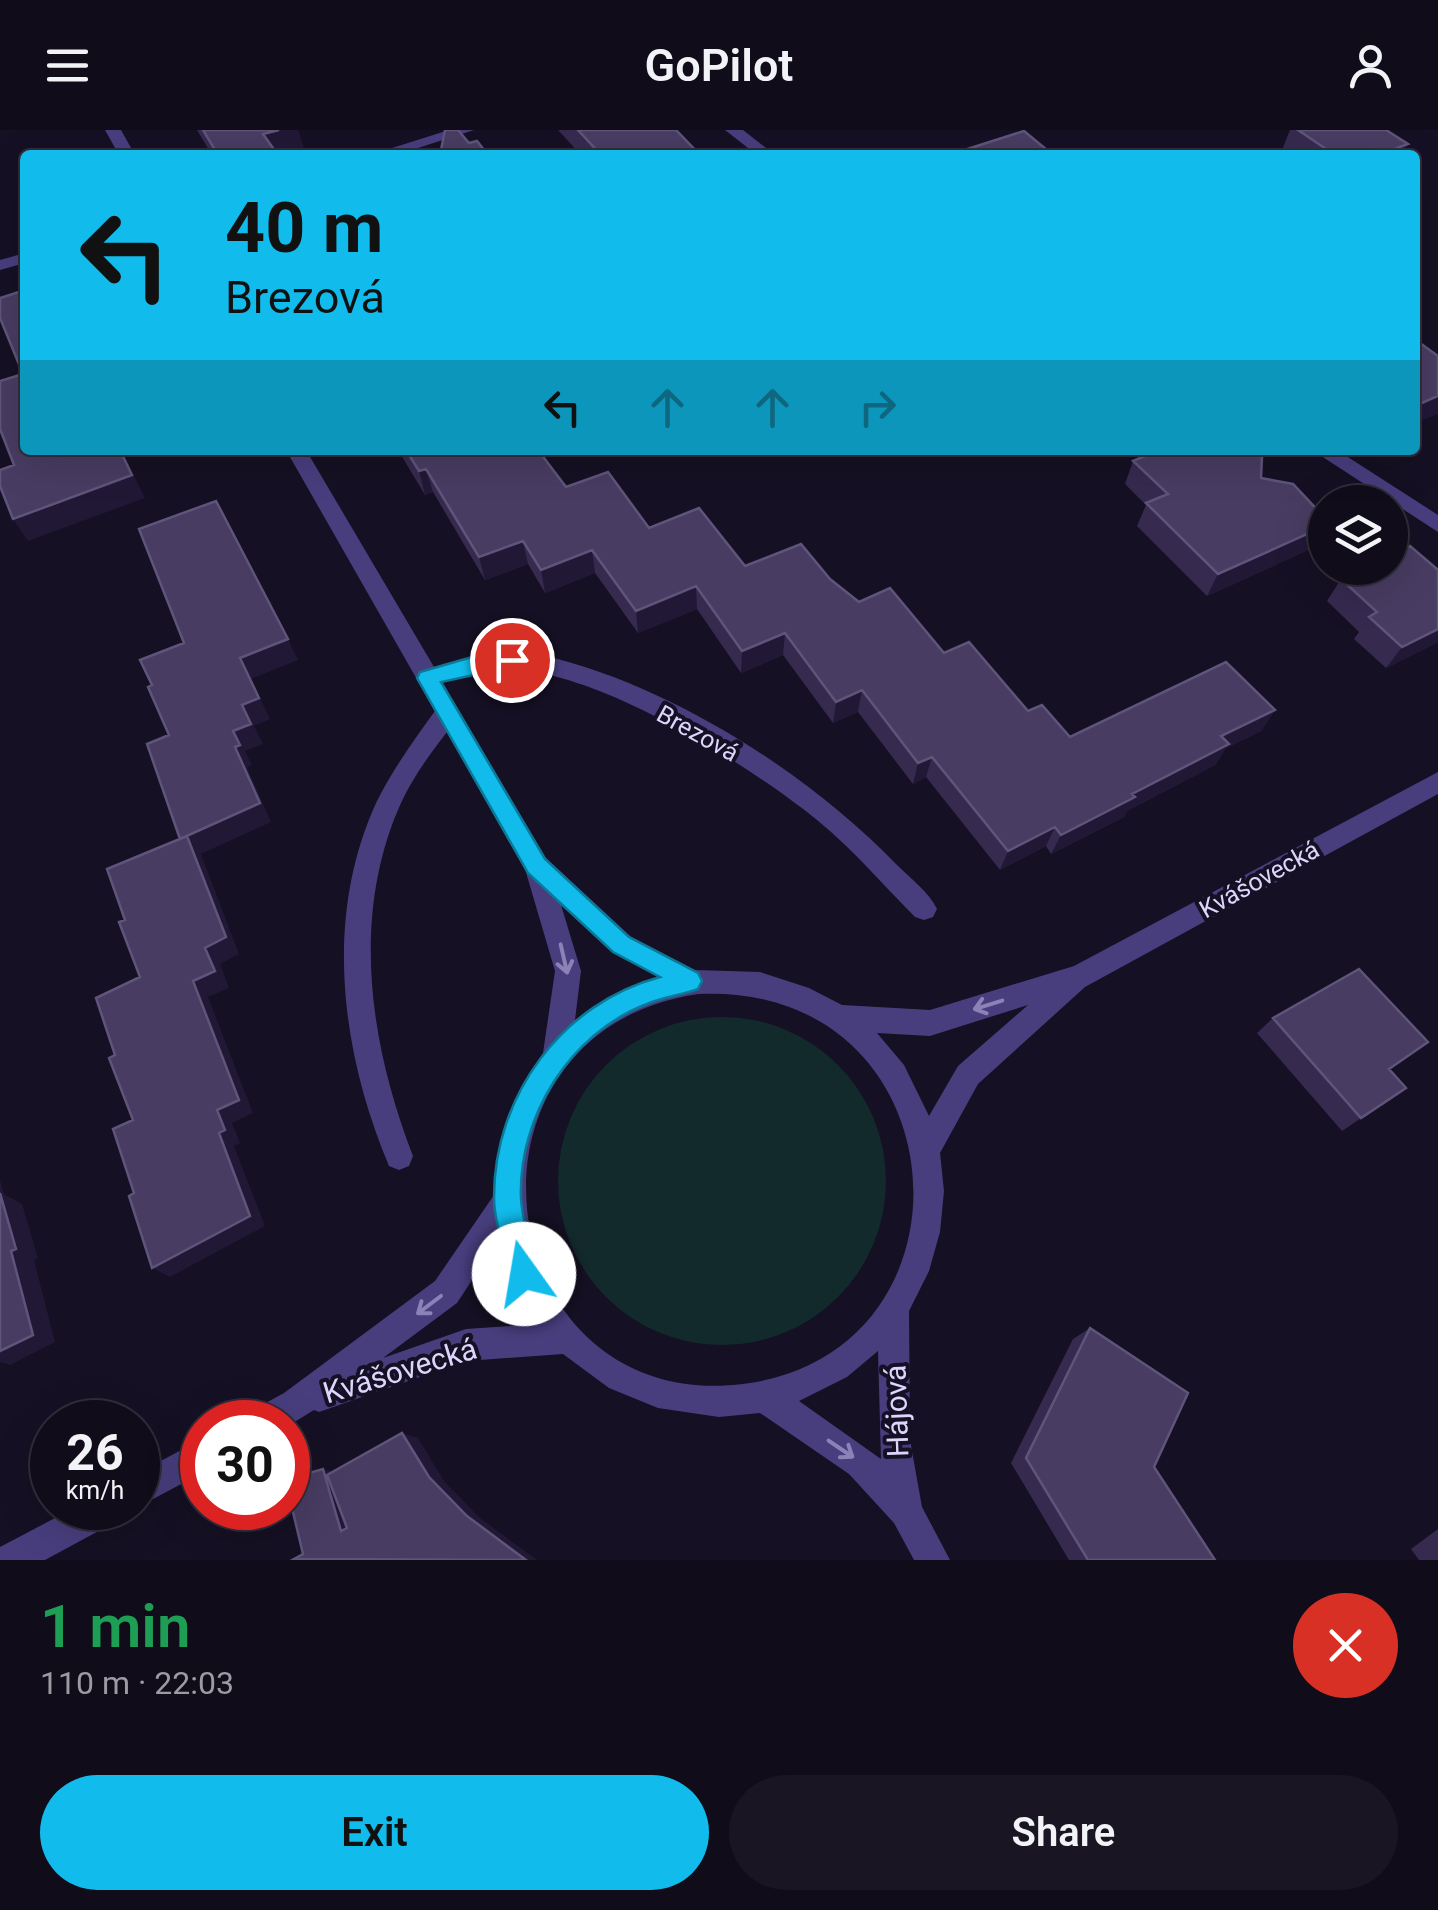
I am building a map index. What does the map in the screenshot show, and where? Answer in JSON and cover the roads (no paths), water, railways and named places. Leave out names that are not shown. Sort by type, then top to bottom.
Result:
[{"type":"street","points":[[396,150],[466,130]]},
{"type":"street","points":[[733,130],[760,150]]},
{"type":"street","points":[[299,455],[536,866],[568,971],[557,1054]]},
{"type":"street","points":[[1330,455],[1438,525]]},
{"type":"street","name":"Brezová","points":[[428,678],[479,664],[512,660],[592,681],[667,714],[776,775],[828,814],[924,909]]},
{"type":"street","points":[[399,1156],[368,1058],[359,992],[363,893],[384,816],[414,758],[448,712]]},
{"type":"street","name":"Kvášovecká","points":[[841,1018],[930,1023],[1081,976],[1438,782]]},
{"type":"street","points":[[536,866],[621,944],[690,981]]},
{"type":"street","name":"Kvášovecká","points":[[926,1150],[968,1076],[1081,976]]},
{"type":"street","points":[[742,980],[759,984],[794,993],[841,1018],[880,1054],[909,1098],[926,1150],[929,1204],[922,1240],[894,1310],[860,1349],[816,1380],[766,1398],[693,1402],[624,1381],[566,1338],[524,1274],[508,1200],[518,1130],[530,1097],[557,1054],[596,1018],[641,994],[690,981],[742,980]]},
{"type":"street","name":"Kvášovecká","points":[[301,1400],[446,1292],[508,1200]]},
{"type":"street","name":"Hájová","points":[[894,1310],[894,1440],[906,1511]]},
{"type":"street","name":"Kvášovecká","points":[[308,1400],[466,1345],[566,1338]]},
{"type":"street","name":"Hájová","points":[[766,1398],[861,1462],[906,1511],[933,1560]]},
{"type":"street","points":[[11,1560],[66,1530]]}]
